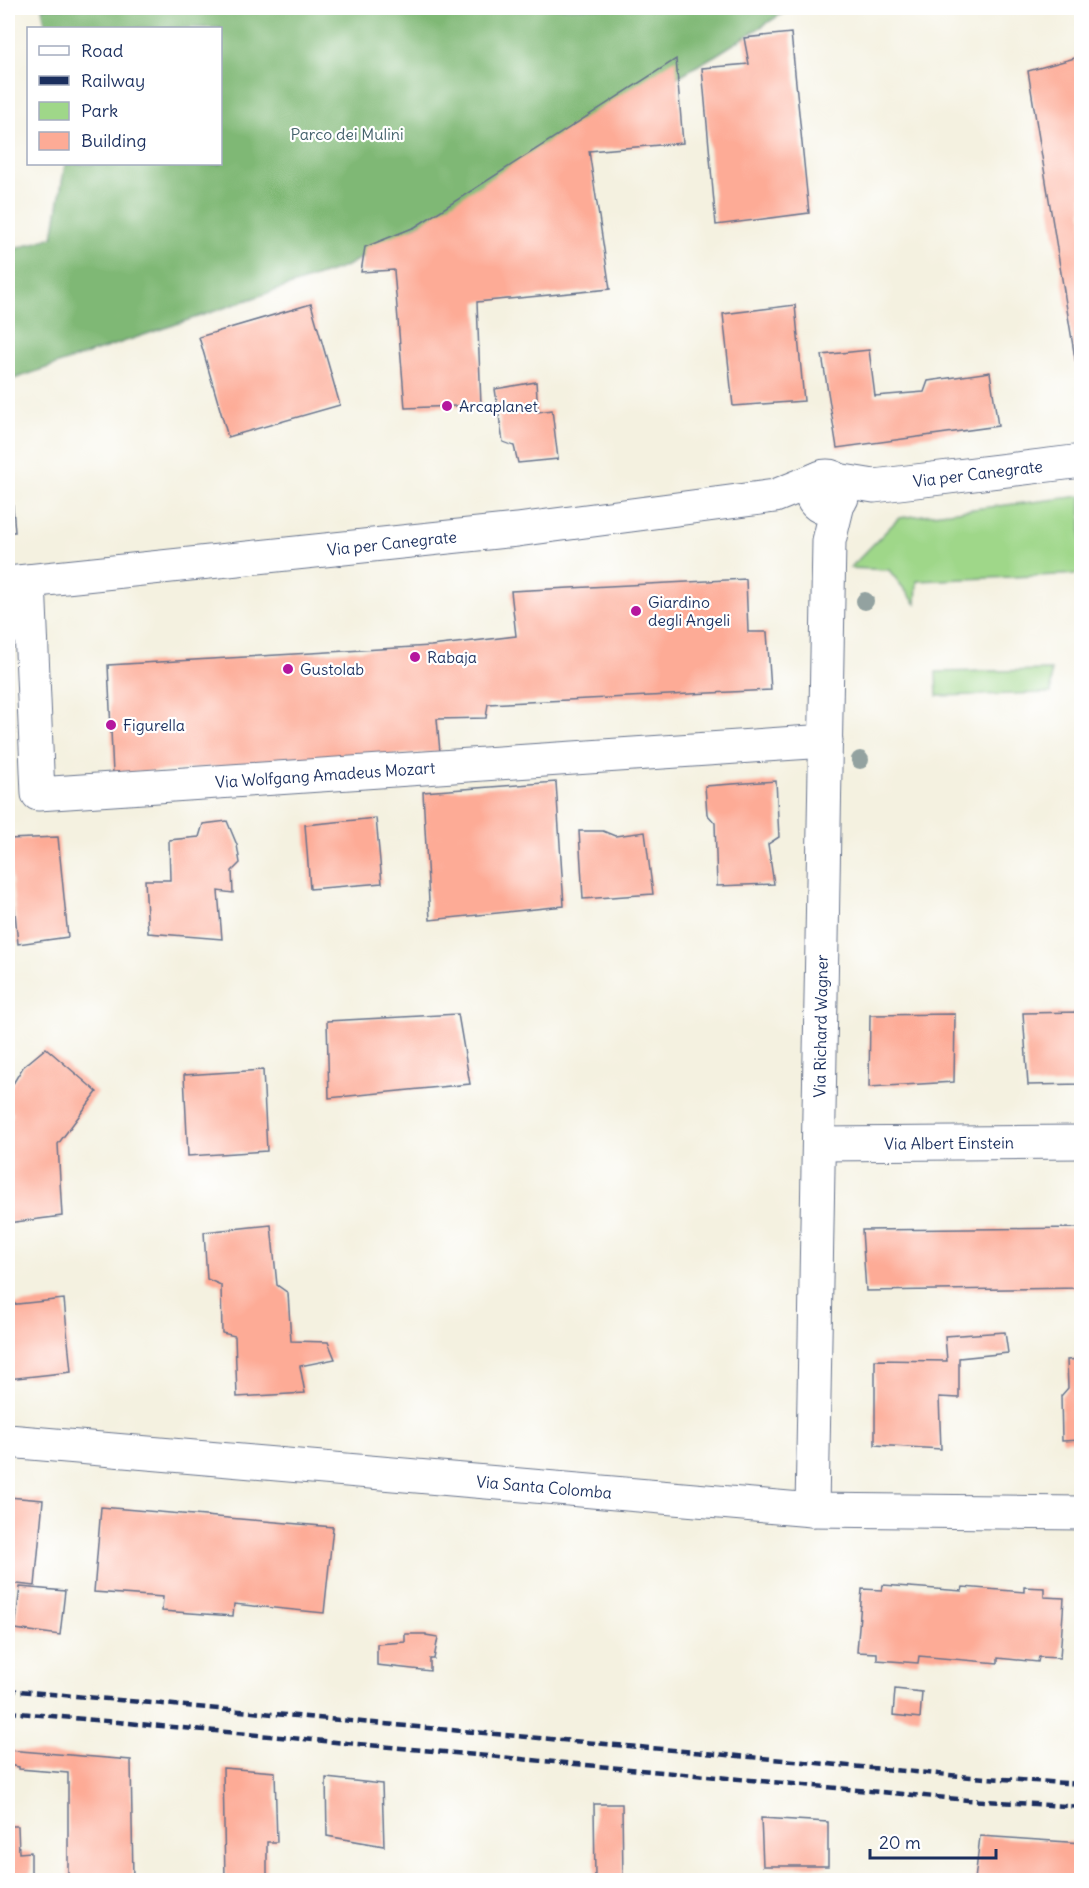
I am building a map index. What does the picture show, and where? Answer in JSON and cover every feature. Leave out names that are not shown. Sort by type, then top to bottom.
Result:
[{"type":"street","name":"Via per Canegrate","points":[[18,582],[517,530],[776,496],[828,495],[874,486],[1082,461]]},
{"type":"street","name":"Via Richard Wagner","points":[[812,1510],[826,741],[828,495]]},
{"type":"street","name":"Via Wolfgang Amadeus Mozart","points":[[18,582],[38,794],[826,741]]},
{"type":"street","name":"Via Albert Einstein","points":[[819,1144],[1082,1142]]},
{"type":"street","name":"Via Santa Colomba","points":[[8,1442],[812,1510],[1082,1513]]},
{"type":"green space","name":"Parco dei Mulini","points":[[42,8],[791,8],[716,55],[345,267],[8,381],[8,251],[53,237],[65,165],[222,165],[222,27],[46,27]]},
{"type":"green space","points":[[1081,496],[1081,574],[917,581],[916,604],[889,570],[850,568],[899,518]]},
{"type":"green space","points":[[1051,670],[1051,693],[937,696],[936,672]]},
{"type":"building","points":[[791,33],[809,213],[716,225],[702,68],[749,64],[744,38]]},
{"type":"building","points":[[1082,56],[1082,389],[1080,389],[1028,71]]},
{"type":"building","points":[[676,59],[683,143],[589,151],[610,289],[477,302],[481,405],[405,408],[394,270],[361,272],[365,247],[415,227]]},
{"type":"building","points":[[311,304],[340,405],[228,437],[199,337]]},
{"type":"building","points":[[795,305],[804,401],[733,406],[723,314]]},
{"type":"building","points":[[869,350],[875,396],[924,392],[928,381],[990,372],[998,426],[837,448],[822,355]]},
{"type":"building","points":[[536,382],[538,412],[552,410],[558,459],[518,463],[514,446],[503,442],[495,389]]},
{"type":"building","points":[[8,494],[12,494],[15,532],[8,532]]},
{"type":"building","points":[[746,579],[748,632],[767,632],[771,690],[488,704],[486,718],[437,719],[440,752],[113,774],[108,665],[431,646],[516,636],[511,591]]},
{"type":"building","points":[[776,781],[779,837],[768,844],[774,884],[717,886],[715,823],[707,814],[705,786]]},
{"type":"building","points":[[556,782],[564,906],[430,920],[423,792]]},
{"type":"building","points":[[376,818],[382,883],[310,889],[305,825]]},
{"type":"building","points":[[227,821],[237,845],[240,863],[232,871],[233,893],[218,891],[222,939],[148,933],[145,880],[170,880],[169,840],[199,837],[203,824]]},
{"type":"building","points":[[579,831],[603,831],[615,836],[645,832],[653,894],[583,899]]},
{"type":"building","points":[[58,837],[68,937],[18,944],[8,839]]},
{"type":"building","points":[[1082,1012],[1082,1084],[1028,1085],[1023,1013]]},
{"type":"building","points":[[458,1014],[470,1084],[329,1098],[327,1021]]},
{"type":"building","points":[[955,1014],[954,1082],[869,1087],[870,1015]]},
{"type":"building","points":[[46,1048],[97,1092],[58,1144],[62,1216],[8,1223],[8,1127],[13,1113],[8,1110],[8,1092],[23,1067]]},
{"type":"building","points":[[263,1070],[267,1151],[188,1156],[184,1075]]},
{"type":"building","points":[[271,1225],[277,1285],[288,1293],[291,1341],[328,1342],[335,1359],[300,1366],[305,1393],[237,1397],[235,1336],[222,1333],[221,1285],[207,1279],[204,1232]]},
{"type":"building","points":[[1082,1228],[1082,1288],[866,1291],[862,1230]]},
{"type":"building","points":[[64,1299],[71,1372],[8,1379],[8,1305]]},
{"type":"building","points":[[1005,1332],[1008,1353],[959,1358],[959,1398],[939,1397],[941,1449],[875,1445],[875,1360],[947,1361],[945,1336]]},
{"type":"building","points":[[1082,1359],[1082,1440],[1062,1441],[1061,1396],[1068,1388],[1067,1360]]},
{"type":"building","points":[[8,1497],[43,1500],[35,1586],[8,1583]]},
{"type":"building","points":[[101,1507],[333,1527],[324,1613],[234,1604],[233,1616],[162,1611],[163,1597],[94,1592]]},
{"type":"building","points":[[883,1585],[962,1591],[963,1587],[1024,1592],[1024,1587],[1044,1588],[1044,1597],[1064,1598],[1060,1658],[1039,1657],[1038,1662],[998,1658],[998,1663],[919,1656],[918,1663],[877,1660],[877,1653],[857,1652],[862,1589],[882,1590]]},
{"type":"building","points":[[20,1587],[65,1591],[60,1635],[15,1629]]},
{"type":"building","points":[[405,1634],[426,1634],[438,1637],[434,1659],[430,1659],[430,1671],[377,1665],[377,1644],[405,1642]]},
{"type":"building","points":[[895,1689],[922,1692],[920,1718],[893,1715]]},
{"type":"building","points":[[8,1750],[131,1760],[133,1880],[68,1880],[68,1773],[19,1769],[19,1767],[8,1765]]},
{"type":"building","points":[[223,1768],[275,1772],[277,1842],[267,1842],[267,1880],[225,1880]]},
{"type":"building","points":[[326,1778],[382,1784],[384,1846],[327,1836]]},
{"type":"building","points":[[594,1804],[622,1804],[623,1880],[595,1880]]},
{"type":"building","points":[[761,1818],[828,1822],[828,1866],[763,1866]]},
{"type":"building","points":[[8,1826],[18,1826],[19,1853],[31,1852],[31,1880],[8,1880]]},
{"type":"building","points":[[980,1836],[1082,1843],[1082,1880],[975,1880]]},
{"type":"railway","points":[[8,1690],[971,1777],[1082,1784]]},
{"type":"railway","points":[[8,1712],[968,1800],[1082,1807]]},
{"type":"place","name":"Arcaplanet","points":[[447,406]]},
{"type":"place","name":"Giardino degli Angeli","points":[[636,611]]},
{"type":"place","name":"Rabaja","points":[[415,657]]},
{"type":"place","name":"Gustolab","points":[[288,669]]},
{"type":"place","name":"Figurella","points":[[111,725]]}]
